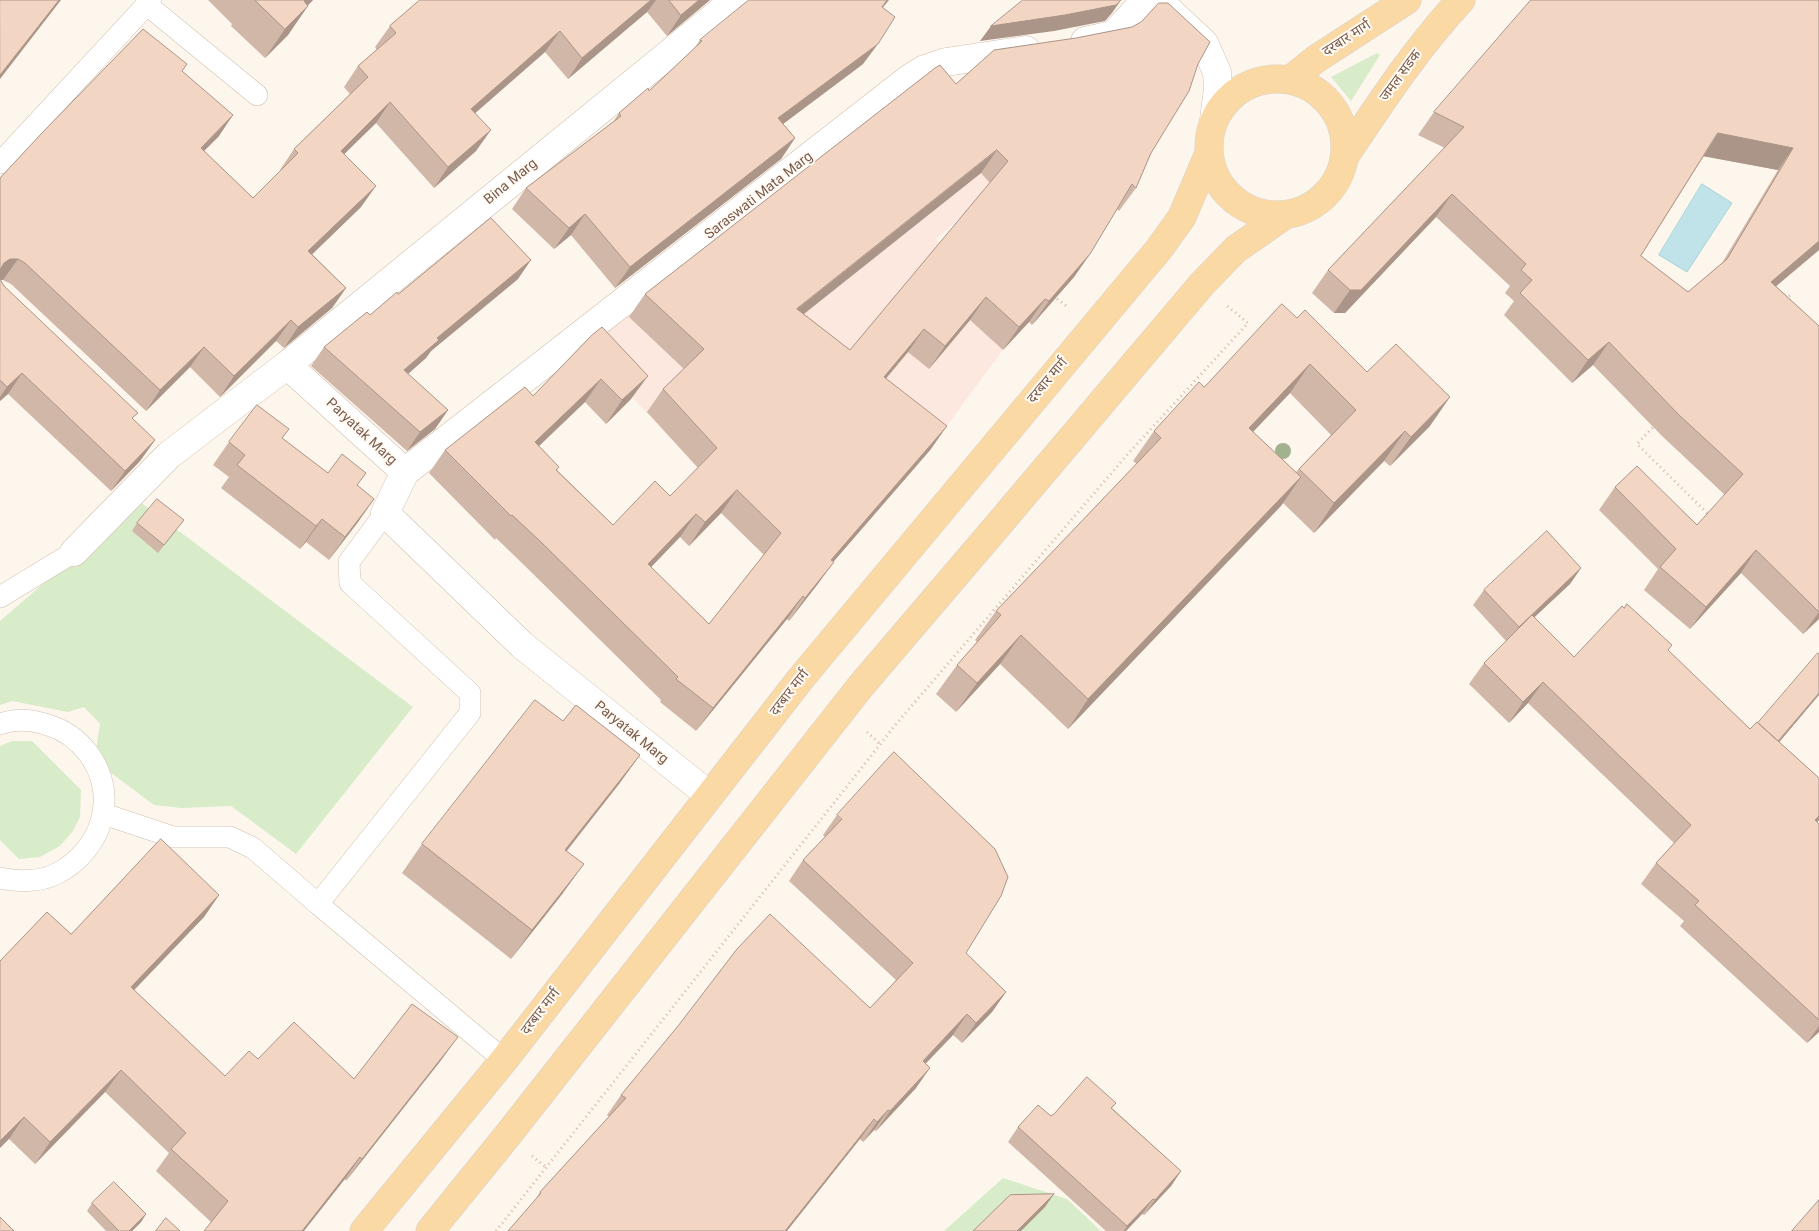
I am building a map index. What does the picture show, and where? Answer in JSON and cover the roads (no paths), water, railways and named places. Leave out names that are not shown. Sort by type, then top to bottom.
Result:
[{"type":"main road","name":"दरबार मार्ग","points":[[1290,80],[1316,58],[1407,0]]},
{"type":"main road","name":"जमल सडक","points":[[1345,156],[1440,23],[1461,0]]},
{"type":"main road","points":[[1271,79],[1290,80],[1309,87],[1325,99],[1338,116],[1344,135],[1345,156],[1340,173],[1331,189],[1318,202],[1302,211],[1285,215],[1263,214],[1243,206],[1226,192],[1214,174],[1209,153],[1210,136],[1214,120],[1230,98],[1253,83],[1271,79]]},
{"type":"main road","name":"दरबार मार्ग","points":[[364,1231],[504,1060],[802,677],[1159,249],[1182,217],[1209,153]]},
{"type":"main road","points":[[430,1231],[860,687],[1202,284],[1236,249],[1285,215]]},
{"type":"street","name":"Bina Marg","points":[[287,364],[735,0]]},
{"type":"street","points":[[1152,1],[1204,43],[1217,72],[1218,89],[1214,120]]},
{"type":"street","name":"Saraswati Mata Marg","points":[[405,472],[925,68],[946,62],[1113,35],[1152,1]]},
{"type":"street","points":[[74,552],[169,456],[287,364]]},
{"type":"street","name":"Paryatak Marg","points":[[287,364],[405,472],[385,513],[522,645],[709,796]]},
{"type":"street","points":[[148,435],[169,456]]},
{"type":"lane","points":[[0,162],[148,2],[257,95]]},
{"type":"lane","points":[[318,904],[470,714],[470,693],[350,583],[349,562],[385,513]]},
{"type":"lane","points":[[0,598],[74,552]]},
{"type":"lane","points":[[0,724],[7,721],[33,720],[58,728],[80,742],[95,763],[104,788],[104,814],[95,839],[78,861],[55,875],[28,881],[0,878]]},
{"type":"lane","points":[[104,814],[173,837],[230,837],[254,848],[504,1060]]},
{"type":"water","points":[[1702,184],[1732,203],[1687,272],[1659,255]]}]
